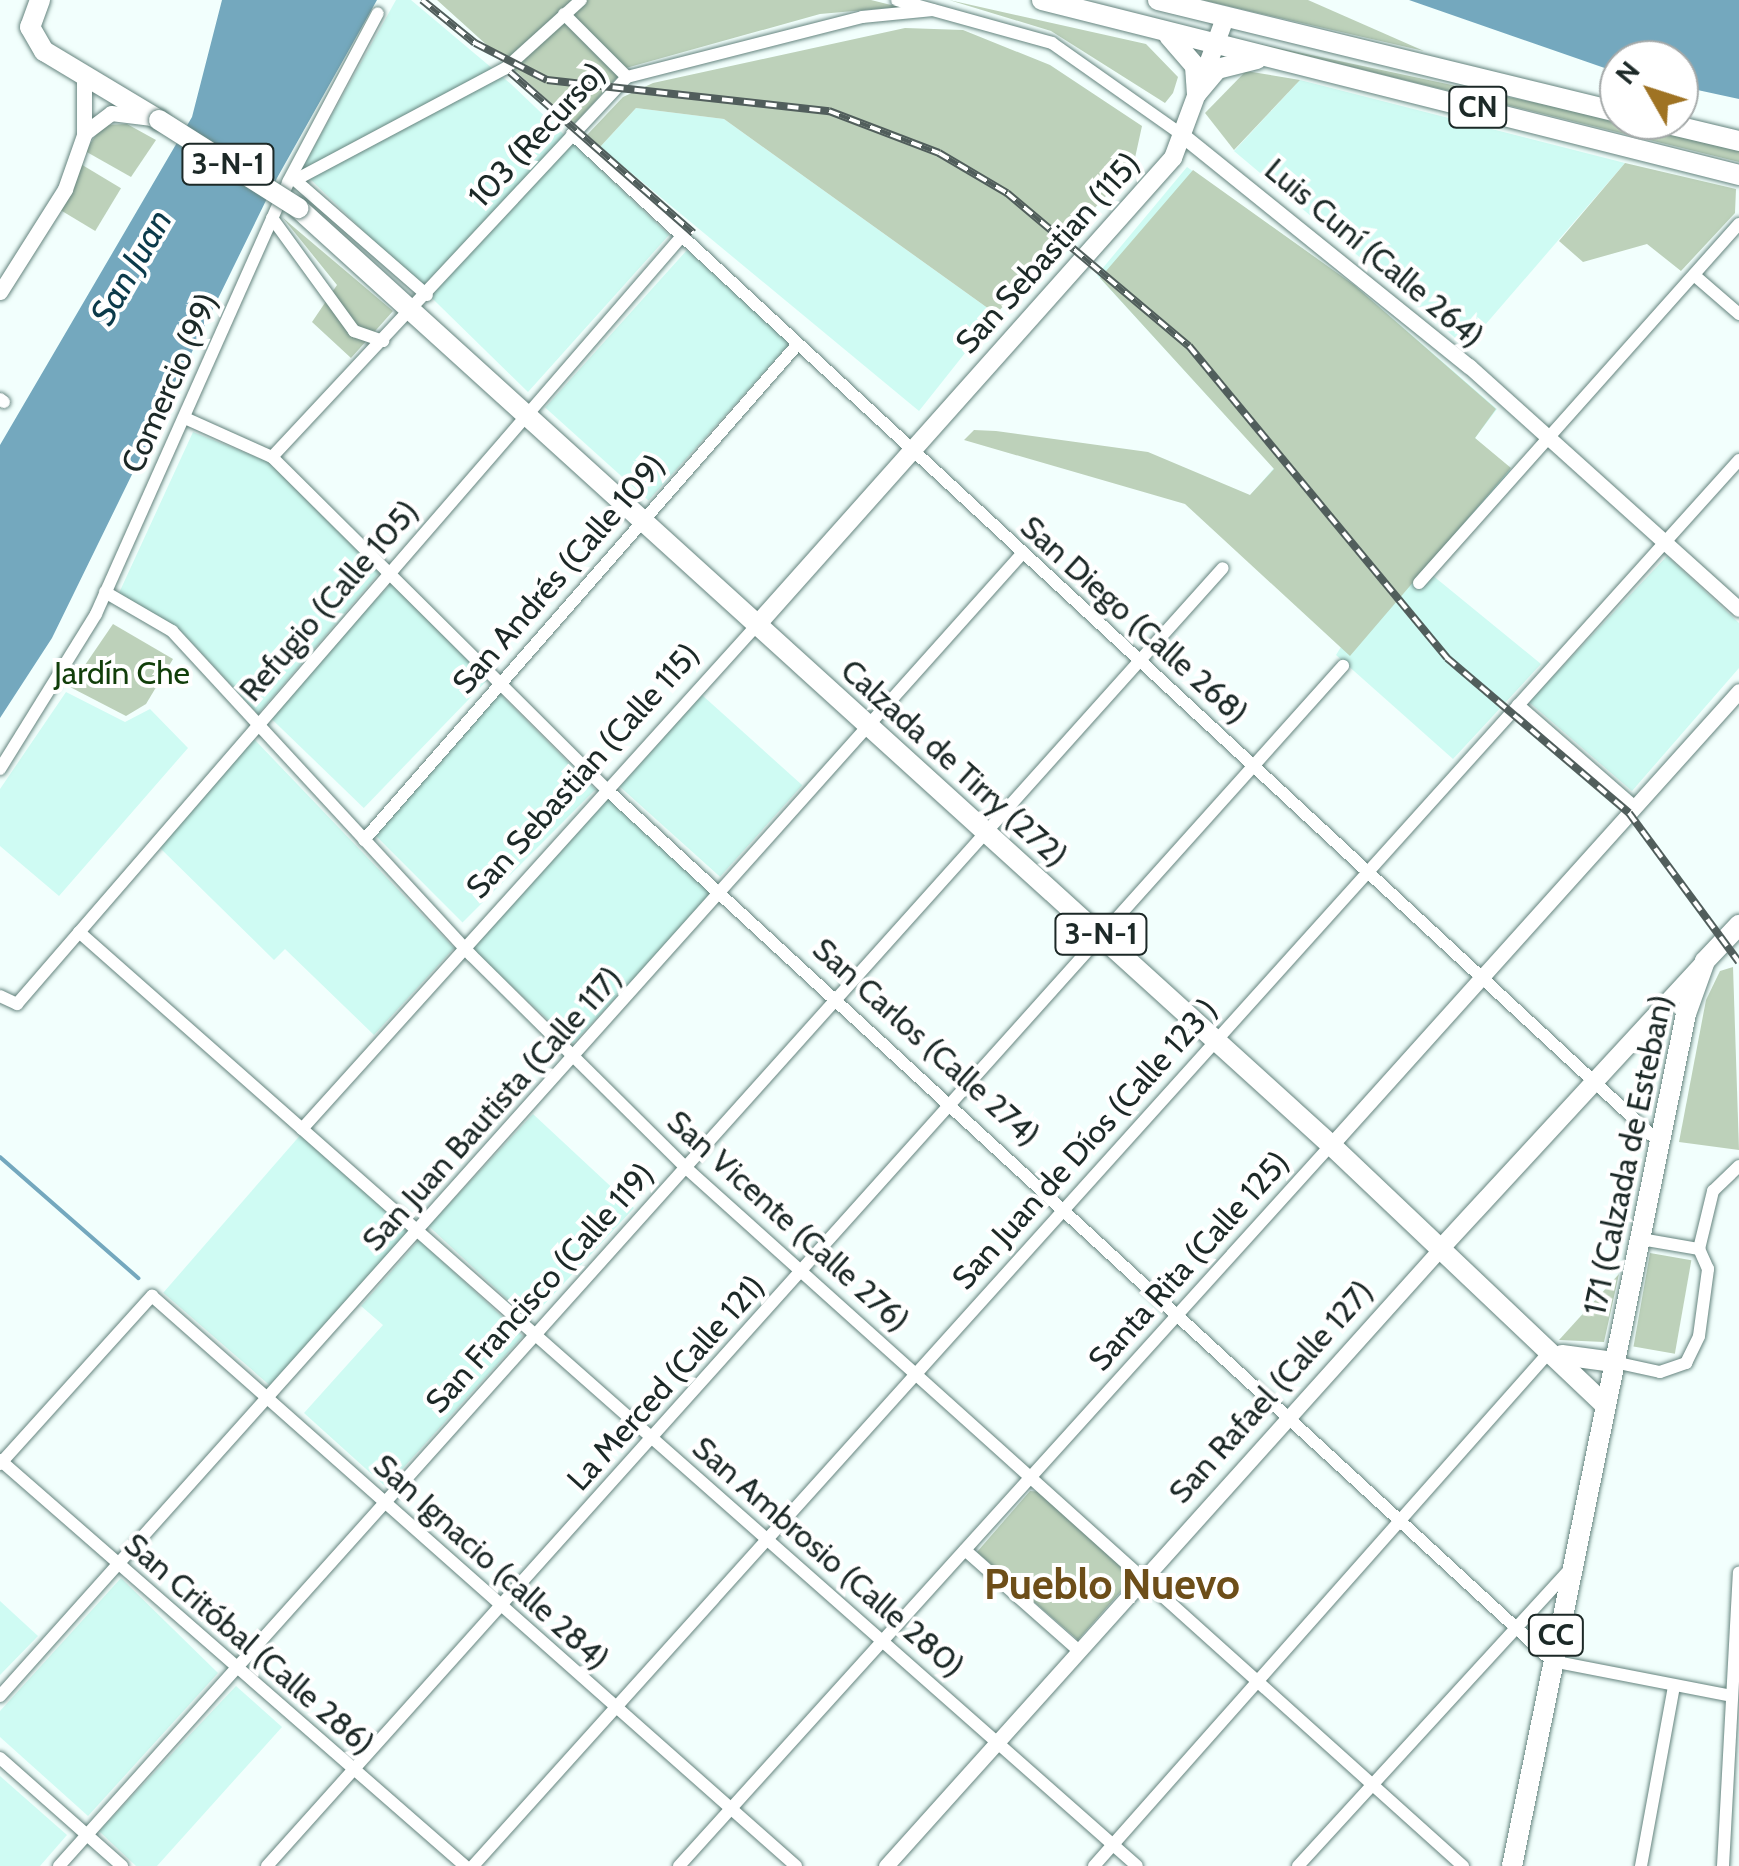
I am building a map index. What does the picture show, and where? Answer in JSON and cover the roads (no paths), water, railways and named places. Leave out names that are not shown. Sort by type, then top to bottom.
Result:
[{"type":"main road","name":"CN","points":[[1042,0],[1739,175]]},
{"type":"main road","name":"CN","points":[[1158,0],[1599,107]]},
{"type":"main road","name":"3-N-1","points":[[38,2],[34,38],[84,77],[159,120]]},
{"type":"main road","name":"San Sebastian (115)","points":[[910,455],[1173,158],[1225,18]]},
{"type":"main road","points":[[1159,29],[1187,49],[1197,93]]},
{"type":"main road","points":[[1197,93],[1218,69],[1269,58]]},
{"type":"main road","name":"Calzada de Tirry (272)","points":[[159,120],[298,208],[1103,936],[1567,1366]]},
{"type":"main road","points":[[1699,132],[1739,141]]},
{"type":"main road","name":"San Sebastian (Calle 115)","points":[[756,626],[910,455]]},
{"type":"main road","points":[[1705,961],[1739,925]]},
{"type":"main road","name":"San Rafael (Calle 127)","points":[[1441,1248],[1705,961]]},
{"type":"main road","name":"171 (Calzada de Esteban)","points":[[1511,1864],[1568,1571],[1660,1144],[1705,961]]},
{"type":"main road","name":"3-N-1","points":[[1551,1350],[1586,1365],[1614,1366]]},
{"type":"main road","points":[[1567,1366],[1614,1366]]},
{"type":"main road","name":"3-N-1","points":[[1567,1366],[1604,1404]]},
{"type":"street","points":[[427,295],[294,180],[510,65],[581,0]]},
{"type":"street","name":"Luis Cuní (Calle 264)","points":[[898,0],[1052,43],[1181,134],[1270,200],[1739,608]]},
{"type":"street","name":"103 (Recurso)","points":[[272,457],[628,77],[862,17],[932,10]]},
{"type":"street","name":"Comercio (99)","points":[[0,769],[105,592],[187,419],[272,218],[378,13]]},
{"type":"street","points":[[564,14],[628,77]]},
{"type":"street","points":[[0,292],[56,206],[84,135],[84,77]]},
{"type":"street","points":[[84,135],[112,113],[159,120]]},
{"type":"street","name":"San Diego (Calle 268)","points":[[572,134],[683,235],[910,455],[1141,660],[1365,876],[1660,1144]]},
{"type":"street","points":[[272,218],[354,331],[383,341]]},
{"type":"street","points":[[1419,583],[1739,224]]},
{"type":"street","name":"Refugio (Calle 105)","points":[[0,996],[17,1004],[683,235]]},
{"type":"street","points":[[1694,275],[1739,314]]},
{"type":"street","name":"San Andrés (Calle 109)","points":[[364,840],[797,345]]},
{"type":"street","points":[[187,419],[272,457]]},
{"type":"street","name":"San Carlos (Calle 274)","points":[[272,457],[606,789],[1181,1311],[1552,1660]]},
{"type":"street","name":"San Juan de Díos (Calle 123 )","points":[[473,1866],[1739,460]]},
{"type":"street","name":"San Juan Bautista (Calle 117)","points":[[0,1696],[723,894],[1021,554]]},
{"type":"street","name":"San Francisco (Calle 119)","points":[[58,1866],[1223,568]]},
{"type":"street","name":"San Vicente (Calle 276)","points":[[105,592],[172,631],[464,947],[685,1167],[915,1374],[1148,1575],[1463,1866]]},
{"type":"street","name":"San Sebastian (Calle 115)","points":[[302,1128],[756,626]]},
{"type":"street","name":"La Merced (Calle 121)","points":[[267,1866],[1343,666]]},
{"type":"street","name":"Santa Rita (Calle 125)","points":[[679,1866],[1739,691]]},
{"type":"street","points":[[1518,706],[1635,806]]},
{"type":"street","name":"San Ambrosio (Calle 280)","points":[[80,932],[418,1230],[650,1442],[884,1640],[1137,1866]]},
{"type":"street","points":[[1614,1366],[1660,1372],[1686,1363],[1708,1270],[1699,1249],[1713,1191],[1739,1166]]},
{"type":"street","points":[[1641,1239],[1699,1249]]},
{"type":"street","name":"San Rafael (Calle 127)","points":[[886,1866],[1441,1248]]},
{"type":"street","name":"San Ignacio (calle 284)","points":[[1,1462],[152,1296],[614,1709],[796,1866]]},
{"type":"street","points":[[1094,1866],[1551,1350]]},
{"type":"street","name":"San Critóbal (Calle 286)","points":[[1,1462],[235,1671],[465,1866]]},
{"type":"street","points":[[965,1550],[1079,1651]]},
{"type":"street","points":[[1298,1866],[1568,1571]]},
{"type":"street","points":[[1723,1866],[1727,1695],[1739,1572]]},
{"type":"street","points":[[1552,1660],[1727,1695]]},
{"type":"street","points":[[1640,1866],[1674,1686]]},
{"type":"street","points":[[0,1758],[122,1866]]},
{"type":"water","name":"San Juan","points":[[222,0],[377,0],[277,178],[52,638],[0,718],[0,445],[192,117]]},
{"type":"water","points":[[1409,0],[1739,0],[1739,99],[1699,90],[1699,40],[1599,40],[1599,66]]},
{"type":"waterway","points":[[0,1157],[138,1278]]},
{"type":"railway","points":[[422,0],[475,43],[547,80],[829,111],[939,153],[1007,193],[1189,346],[1447,658],[1629,813],[1739,962]]},
{"type":"railway","points":[[510,72],[693,233]]},
{"type":"district","name":"Pueblo Nuevo","points":[[1112,1584]]},
{"type":"park label","name":"Jardín Che","points":[[122,673]]}]
